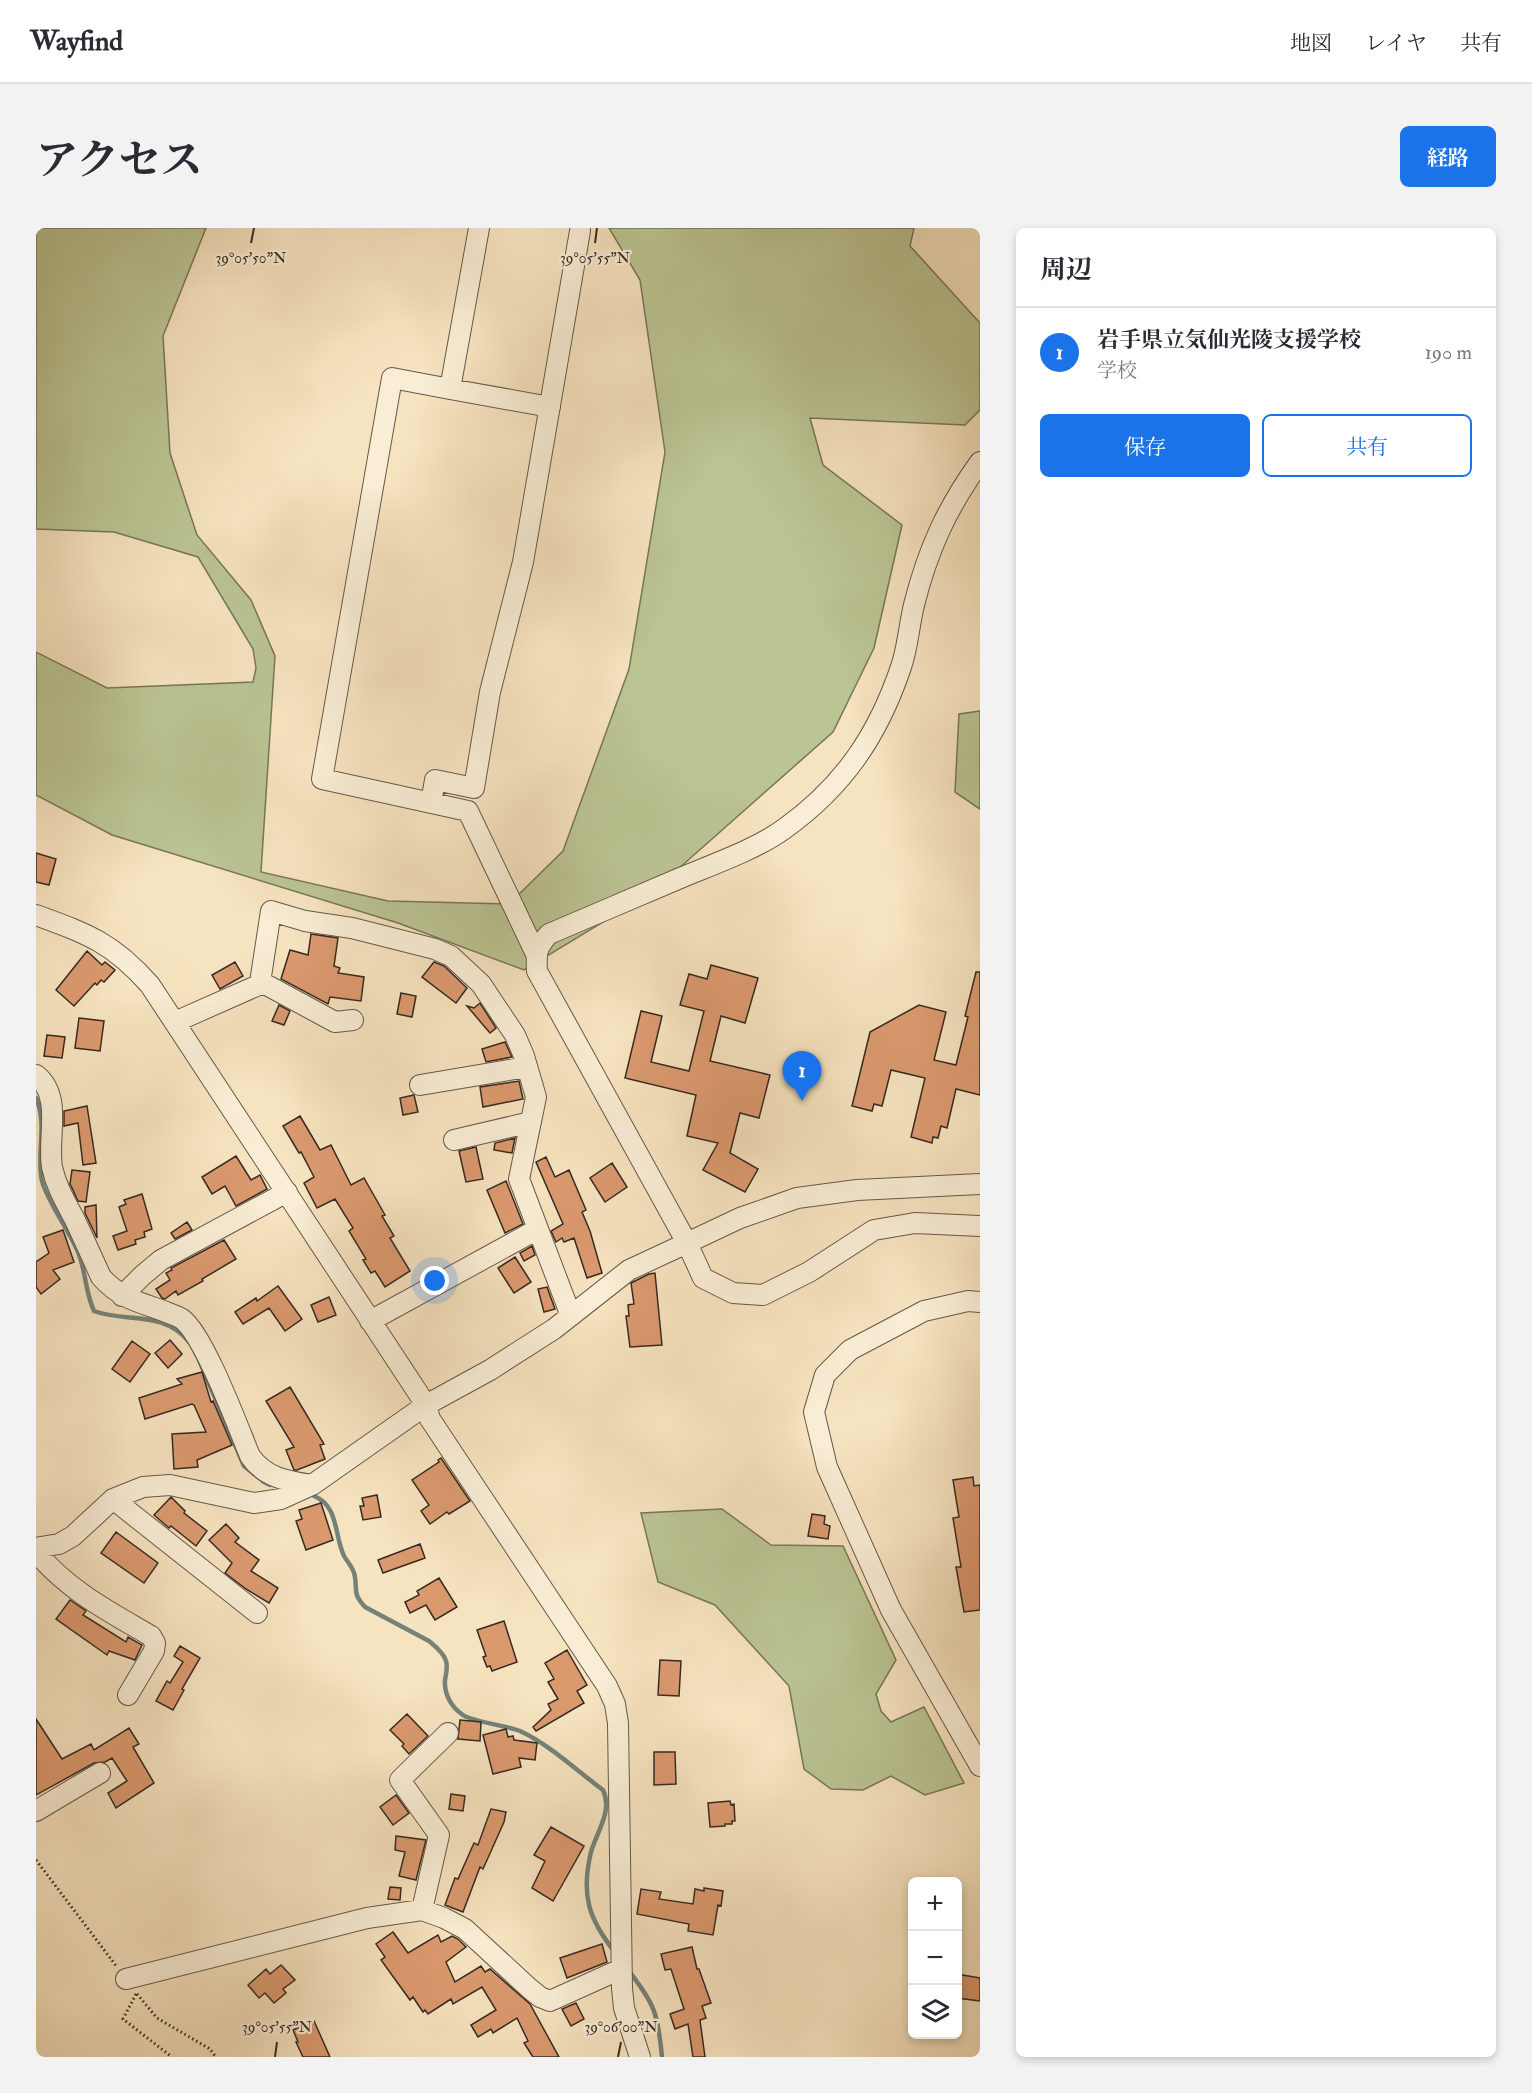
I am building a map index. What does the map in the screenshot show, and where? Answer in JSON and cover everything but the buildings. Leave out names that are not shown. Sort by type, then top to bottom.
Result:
[{"type":"street","points":[[450,390],[479,228]]},
{"type":"street","points":[[431,802],[435,780],[474,788],[490,692],[523,562],[580,231]]},
{"type":"street","points":[[536,954],[468,811],[322,779],[392,378],[550,407]]},
{"type":"street","points":[[980,462],[958,492],[939,527],[924,567],[904,659],[889,701],[874,732],[843,775],[823,797],[783,830],[739,853],[549,934],[539,945],[536,954],[537,971],[704,1278],[733,1293],[763,1295],[809,1272],[874,1230],[915,1222],[980,1226]]},
{"type":"street","points":[[353,1020],[335,1023],[263,983],[261,975],[271,911],[305,921],[352,928],[435,949],[451,956],[481,984],[515,1035],[536,1097],[519,1179],[572,1316]]},
{"type":"street","points":[[36,915],[81,931],[108,946],[131,963],[144,978],[287,1192],[426,1406],[430,1419],[606,1686],[615,1704],[618,1724],[621,1963],[624,2008],[640,2057]]},
{"type":"street","points":[[175,1022],[263,983]]},
{"type":"street","points":[[420,1085],[527,1067]]},
{"type":"street","points":[[36,1075],[49,1089],[52,1165],[56,1182],[101,1277],[111,1289],[122,1296],[184,1320],[204,1349],[250,1456],[257,1466],[276,1478],[312,1485]]},
{"type":"street","points":[[454,1140],[531,1122]]},
{"type":"street","points":[[128,1695],[154,1651],[155,1642],[151,1636],[92,1602],[49,1567],[36,1550],[59,1544],[73,1536],[113,1498],[143,1487],[170,1485],[254,1503],[281,1499],[312,1485],[426,1406],[490,1370],[555,1329],[629,1270],[740,1218],[797,1198],[857,1190],[980,1184]]},
{"type":"street","points":[[122,1296],[142,1275],[161,1260],[287,1192]]},
{"type":"street","points":[[370,1321],[538,1229]]},
{"type":"street","points":[[980,1302],[968,1301],[924,1311],[850,1350],[825,1375],[814,1412],[827,1467],[891,1610],[980,1766]]},
{"type":"street","points":[[113,1498],[257,1613]]},
{"type":"street","points":[[422,1910],[439,1835],[400,1780],[448,1734]]},
{"type":"street","points":[[36,1811],[100,1773]]},
{"type":"street","points":[[131,1986],[367,1918],[422,1910],[465,1929],[529,1988],[550,2001],[621,1963]]},
{"type":"path","points":[[36,1860],[157,2019],[210,2049],[216,2057]]},
{"type":"path","points":[[131,1986],[123,2019],[172,2057]]},
{"type":"green space","points":[[36,228],[206,228],[163,336],[170,453],[197,535],[251,600],[275,656],[261,872],[388,901],[509,904],[563,851],[629,669],[665,452],[640,280],[609,228],[914,228],[910,246],[980,323],[980,410],[965,425],[810,418],[823,465],[902,525],[874,648],[833,732],[651,893],[524,970],[398,923],[112,835],[36,795],[36,652],[107,688],[253,682],[256,668],[253,649],[198,557],[114,532],[36,529]]},
{"type":"green space","points":[[980,711],[980,809],[955,792],[959,714]]},
{"type":"green space","points":[[722,1509],[771,1545],[843,1546],[896,1660],[876,1694],[881,1711],[891,1722],[924,1707],[964,1783],[925,1795],[891,1776],[863,1790],[831,1789],[804,1769],[789,1686],[715,1605],[658,1582],[641,1513]]},
{"type":"waterway","points":[[36,1098],[42,1129],[40,1160],[42,1181],[78,1252],[94,1311],[157,1321],[169,1325],[189,1342]]},
{"type":"waterway","points":[[199,1360],[244,1466],[270,1485]]},
{"type":"waterway","points":[[314,1496],[322,1501],[332,1514],[341,1548],[354,1574],[359,1599],[365,1607],[429,1641],[441,1652],[447,1663],[446,1690],[455,1708],[463,1715],[481,1722],[514,1729],[531,1737],[603,1790],[606,1798],[605,1813],[591,1852],[587,1893],[598,1928],[614,1951]]},
{"type":"waterway","points":[[628,1970],[654,2010],[662,2057]]},
{"type":"place","name":"岩手県立気仙光陵支援学校","points":[[802,1101]]}]
